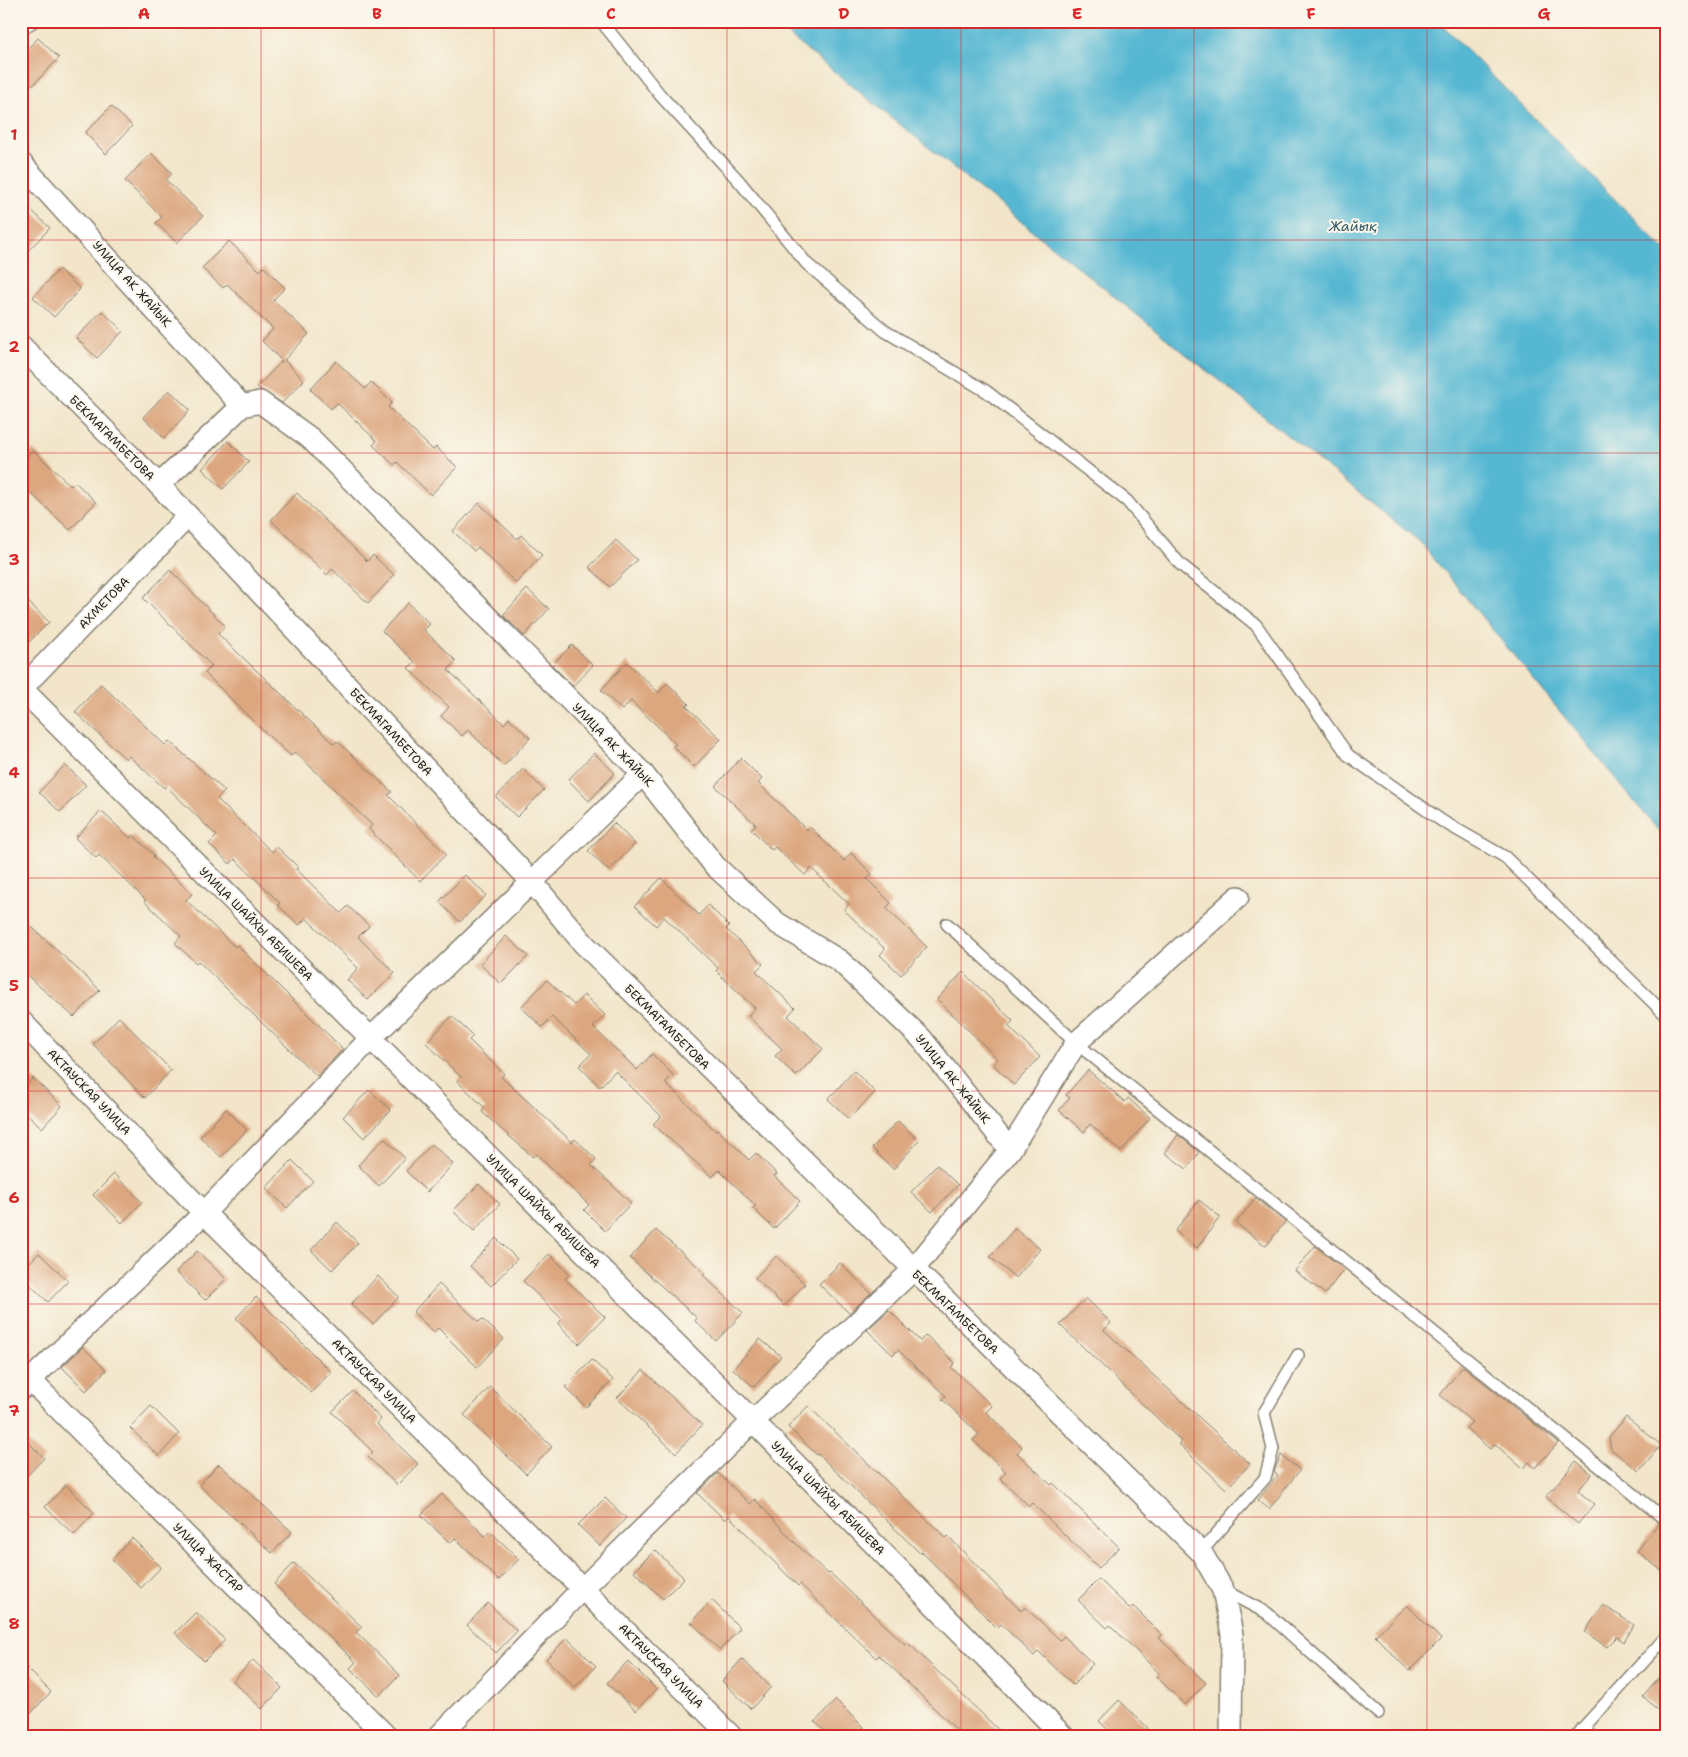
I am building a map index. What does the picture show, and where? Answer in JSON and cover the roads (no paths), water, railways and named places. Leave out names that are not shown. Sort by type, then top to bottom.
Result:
[{"type":"street","name":"УЛИЦА АК ЖАЙЫК","points":[[21,163],[242,406],[260,402],[310,438],[643,774],[715,866],[777,924],[840,961],[921,1038],[1010,1150]]},
{"type":"street","name":"БЕКМАГАМБЕТОВА","points":[[21,346],[159,485],[532,882],[584,944],[912,1270],[1201,1552],[1223,1590],[1232,1634],[1231,1736]]},
{"type":"street","points":[[159,485],[242,406]]},
{"type":"street","name":"АХМЕТОВА","points":[[21,688],[188,516]]},
{"type":"street","name":"УЛИЦА ШАЙХЫ АБИШЕВА","points":[[21,688],[753,1421],[1063,1736]]},
{"type":"street","points":[[26,1385],[204,1213],[370,1039],[643,774]]},
{"type":"street","points":[[439,1736],[584,1588],[753,1421],[912,1270],[1010,1150],[1076,1043],[1238,897]]},
{"type":"street","name":"АКТАУСКАЯ УЛИЦА","points":[[21,1021],[204,1213],[584,1588],[731,1736]]},
{"type":"street","name":"УЛИЦА ЖАСТАР","points":[[26,1385],[386,1736]]},
{"type":"lane","points":[[21,29],[34,21]]},
{"type":"lane","points":[[601,21],[661,96],[739,181],[807,264],[885,331],[986,391],[1127,501],[1180,564],[1256,625],[1348,755],[1442,821],[1505,858],[1667,1016]]},
{"type":"lane","points":[[947,924],[1076,1043],[1667,1521]]},
{"type":"lane","points":[[1201,1552],[1266,1478],[1273,1449],[1264,1413],[1298,1355]]},
{"type":"lane","points":[[1223,1590],[1267,1613],[1378,1713]]},
{"type":"lane","points":[[1583,1733],[1667,1636]]},
{"type":"water","name":"Жайық","points":[[771,21],[1438,21],[1667,252],[1667,841],[1420,542]]}]
